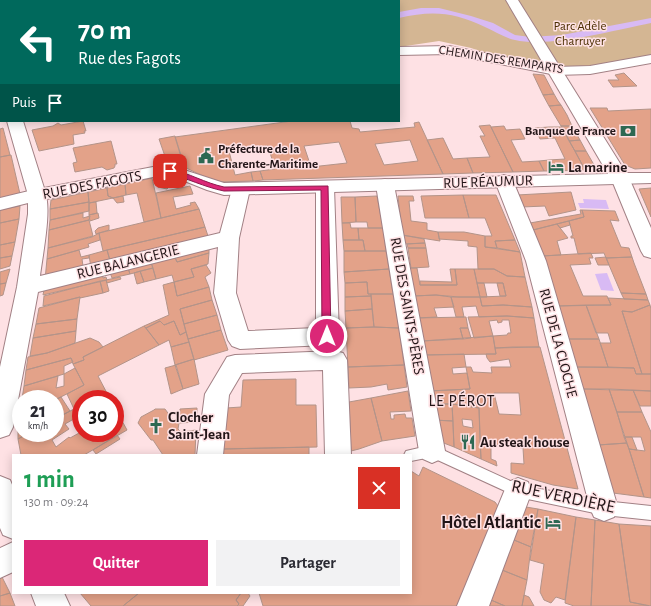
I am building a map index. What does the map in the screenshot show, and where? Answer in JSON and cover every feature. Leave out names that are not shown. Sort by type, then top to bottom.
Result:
[{"type":"street","points":[[512,0],[620,178],[650,246]]},
{"type":"street","name":"CHEMIN DES REMPARTS","points":[[400,51],[449,50],[501,62],[556,71],[590,70],[651,59]]},
{"type":"street","points":[[0,427],[7,359],[28,286],[38,214],[37,195],[15,122]]},
{"type":"street","name":"RUE DES FAGOTS","points":[[0,204],[37,195],[153,172],[170,171],[224,189],[325,187]]},
{"type":"street","name":"RUE RÉAUMUR","points":[[325,187],[651,178]]},
{"type":"street","name":"RUE DE LA CLOCHE","points":[[504,181],[536,261],[604,508]]},
{"type":"street","name":"RUE DES SAINTS-PÈRES","points":[[385,185],[421,453]]},
{"type":"street","points":[[241,189],[229,238],[225,293],[240,340],[327,336],[325,187]]},
{"type":"street","name":"RUE BALANGERIE","points":[[28,286],[229,238]]},
{"type":"street","points":[[210,454],[217,394],[235,364],[335,360],[338,454]]},
{"type":"street","points":[[0,489],[4,504],[12,523]]},
{"type":"street","points":[[473,606],[518,491]]},
{"type":"street","points":[[0,563],[12,557]]},
{"type":"lane","name":"RUE VERDIÈRE","points":[[421,453],[518,491],[604,508],[651,513]]},
{"type":"green space","name":"Parc Adèle Charruyer","points":[[400,0],[651,0],[651,56],[587,67],[556,68],[503,59],[471,48],[439,41],[400,47]]},
{"type":"shaded area","points":[[421,8],[439,8],[493,23],[515,35],[530,37],[562,35],[651,18],[651,23],[601,34],[563,40],[529,42],[511,39],[474,22],[453,15],[433,13],[400,18],[400,12]]},
{"type":"shaded area","points":[[583,199],[606,200],[609,209],[580,208],[578,203],[584,203]]},
{"type":"shaded area","points":[[607,273],[614,291],[601,290],[595,274]]},
{"type":"building","points":[[624,73],[637,86],[613,87],[608,80],[619,80],[615,75]]},
{"type":"building","points":[[533,74],[544,75],[554,94],[543,95]]},
{"type":"building","points":[[554,94],[561,105],[549,106],[543,95]]},
{"type":"building","points":[[561,105],[572,126],[561,126],[549,106]]},
{"type":"building","name":"Banque de France","points":[[590,108],[607,108],[608,111],[651,109],[651,168],[635,169],[625,165]]},
{"type":"building","points":[[83,122],[86,131],[84,131],[85,133],[73,135],[74,144],[39,151],[32,130],[53,126],[58,123],[61,125]]},
{"type":"building","name":"Préfecture de la Charente-Maritime","points":[[285,122],[350,122],[352,128],[359,129],[360,132],[415,127],[414,123],[419,122],[443,174],[263,180],[260,171],[275,169],[268,146],[229,151],[235,175],[251,172],[253,181],[216,182],[184,167],[175,137]],"holes":[[[410,140],[418,161],[384,165],[375,144]],[[339,142],[347,163],[311,167],[304,146]]]},
{"type":"building","points":[[490,125],[513,172],[473,173],[467,158],[490,157],[480,136],[485,136],[479,126]]},
{"type":"building","points":[[504,126],[506,130],[520,129],[525,139],[511,140],[522,162],[539,161],[544,171],[513,172],[491,127]]},
{"type":"building","points":[[561,126],[572,126],[576,133],[565,133]]},
{"type":"building","points":[[562,127],[585,170],[555,171],[549,160],[565,159],[555,138],[540,139],[535,128]]},
{"type":"building","points":[[3,128],[10,155],[0,157],[0,129]]},
{"type":"building","points":[[565,133],[576,133],[580,140],[569,141]]},
{"type":"building","points":[[175,136],[183,162],[168,165],[159,139]]},
{"type":"building","points":[[443,138],[453,159],[467,158],[473,173],[443,174],[427,140]]},
{"type":"building","points":[[580,140],[586,151],[575,151],[569,141]]},
{"type":"building","points":[[111,141],[117,164],[115,164],[114,168],[107,170],[102,167],[75,172],[73,163],[77,162],[73,148]]},
{"type":"building","points":[[575,151],[586,151],[597,170],[585,170]]},
{"type":"building","points":[[11,155],[20,194],[0,199],[0,157]]},
{"type":"building","points":[[549,160],[555,171],[544,171],[539,161]]},
{"type":"building","points":[[260,171],[263,180],[253,181],[251,172]]},
{"type":"building","points":[[152,178],[161,218],[144,222],[137,193],[126,195],[125,184]]},
{"type":"building","points":[[163,181],[173,183],[167,189],[158,187]]},
{"type":"building","points":[[125,184],[126,195],[113,198],[108,196],[107,188]]},
{"type":"building","points":[[190,186],[193,194],[173,197],[176,209],[191,205],[190,203],[195,202],[199,209],[161,218],[156,193]]},
{"type":"building","points":[[107,188],[108,196],[113,198],[89,203],[88,192]]},
{"type":"building","points":[[651,188],[651,217],[639,189]]},
{"type":"building","points":[[88,192],[89,202],[50,209],[51,200]]},
{"type":"building","points":[[571,192],[576,210],[549,216],[545,206],[522,207],[517,195]]},
{"type":"building","points":[[463,195],[496,195],[515,240],[495,241],[497,248],[485,247],[485,236],[492,236],[485,218],[469,218]]},
{"type":"building","points":[[463,195],[469,218],[425,218],[421,196]]},
{"type":"building","points":[[123,196],[124,202],[117,203],[113,198]]},
{"type":"building","points":[[377,196],[383,228],[368,228],[367,222],[356,222],[355,197]]},
{"type":"building","points":[[398,196],[413,196],[414,201],[409,201],[411,221],[427,223],[427,230],[438,232],[440,241],[402,235]]},
{"type":"building","points":[[341,197],[355,197],[356,222],[342,223]]},
{"type":"building","points":[[89,202],[89,211],[50,220],[50,209]]},
{"type":"building","points":[[96,202],[97,213],[89,215],[89,203]]},
{"type":"building","points":[[20,206],[19,219],[0,223],[0,210]]},
{"type":"building","points":[[199,209],[205,227],[103,251],[99,233]]},
{"type":"building","points":[[580,210],[582,210],[584,217],[533,230],[530,223],[581,214]]},
{"type":"building","points":[[582,210],[615,211],[619,221],[610,220],[621,247],[629,248],[632,257],[606,258],[604,253],[578,254],[574,238],[571,238],[571,236],[573,236],[569,221],[584,217]]},
{"type":"building","points":[[83,213],[83,218],[90,216],[89,220],[49,230],[50,220]]},
{"type":"building","points":[[98,213],[99,218],[90,221],[89,215]]},
{"type":"building","points":[[19,219],[15,242],[0,245],[0,223]]},
{"type":"building","points":[[89,220],[93,236],[48,248],[49,230]]},
{"type":"building","points":[[569,221],[570,225],[560,228],[557,224]]},
{"type":"building","points":[[342,223],[350,223],[351,228],[358,228],[359,240],[343,240]]},
{"type":"building","points":[[557,224],[568,238],[557,241],[561,255],[542,256],[533,230]]},
{"type":"building","points":[[109,225],[109,230],[96,234],[95,231],[98,228]]},
{"type":"building","points":[[205,227],[209,239],[111,264],[107,250]]},
{"type":"building","points":[[358,228],[383,228],[386,251],[365,251],[363,240],[359,240]]},
{"type":"building","points":[[438,232],[464,232],[485,236],[485,247],[520,252],[525,277],[507,276],[494,269],[478,269],[477,247],[468,246],[468,241],[439,239]]},
{"type":"building","points":[[99,233],[100,240],[88,244],[89,247],[47,259],[48,248],[92,237]]},
{"type":"building","points":[[402,235],[424,239],[425,243],[403,244]]},
{"type":"building","points":[[343,240],[363,240],[365,251],[344,251]]},
{"type":"building","points":[[515,240],[520,252],[497,248],[495,241]]},
{"type":"building","points":[[15,242],[12,256],[0,258],[0,245]]},
{"type":"building","points":[[425,243],[426,248],[408,248],[407,244]]},
{"type":"building","points":[[209,245],[209,253],[177,262],[173,253]]},
{"type":"building","points":[[408,248],[426,248],[429,267],[411,268]]},
{"type":"building","points":[[79,250],[81,257],[89,255],[89,258],[82,259],[83,266],[91,264],[91,268],[45,280],[47,259]]},
{"type":"building","points":[[107,250],[111,264],[91,268],[89,255]]},
{"type":"building","points":[[344,251],[386,251],[389,269],[344,272]]},
{"type":"building","points":[[173,253],[177,262],[209,253],[208,264],[191,269],[194,277],[174,282],[172,275],[156,279],[150,259]]},
{"type":"building","points":[[591,253],[593,258],[589,258],[591,264],[570,265],[583,296],[607,296],[611,305],[557,306],[542,256]]},
{"type":"building","points":[[12,256],[10,266],[0,269],[0,258]]},
{"type":"building","points":[[606,257],[609,265],[598,265],[595,258]]},
{"type":"building","points":[[632,257],[646,294],[621,293],[606,258]]},
{"type":"building","points":[[150,259],[153,268],[130,274],[127,265]]},
{"type":"building","points":[[127,265],[130,274],[112,278],[109,270]]},
{"type":"building","points":[[206,265],[211,273],[205,277],[209,287],[177,296],[174,282],[194,277],[191,269]]},
{"type":"building","points":[[153,268],[156,279],[144,282],[140,271]]},
{"type":"building","points":[[407,268],[417,268],[420,285],[457,285],[455,269],[474,269],[480,297],[436,295],[413,296]]},
{"type":"building","points":[[10,269],[6,283],[0,284],[0,272]]},
{"type":"building","points":[[389,269],[393,294],[368,294],[367,282],[345,283],[344,272]]},
{"type":"building","points":[[450,269],[455,269],[457,285],[420,285],[420,281],[452,282]]},
{"type":"building","points":[[474,269],[494,269],[507,276],[525,277],[532,307],[503,305],[482,306],[480,297],[506,296],[503,283],[477,283]]},
{"type":"building","points":[[102,270],[103,278],[106,277],[107,280],[43,295],[45,285]]},
{"type":"building","points":[[140,271],[144,282],[137,284],[134,273]]},
{"type":"building","points":[[120,277],[121,279],[107,283],[106,280]]},
{"type":"building","points":[[106,280],[109,291],[103,293],[100,281]]},
{"type":"building","points":[[100,281],[103,293],[43,306],[44,296]]},
{"type":"building","points":[[174,282],[177,296],[209,287],[212,300],[180,309],[186,332],[180,335],[174,321],[164,325],[160,321],[146,328],[144,326],[169,315],[163,285]]},
{"type":"building","points":[[367,282],[368,294],[371,294],[371,296],[345,297],[345,283]]},
{"type":"building","points":[[6,283],[3,295],[0,296],[0,284]]},
{"type":"building","points":[[477,283],[484,283],[487,297],[480,297]]},
{"type":"building","points":[[497,283],[503,283],[506,296],[500,296]]},
{"type":"building","points":[[621,293],[646,294],[648,300],[624,299]]},
{"type":"building","points":[[371,294],[393,294],[399,328],[374,327]]},
{"type":"building","points":[[436,295],[451,297],[454,307],[434,308],[437,317],[416,318],[413,296]]},
{"type":"building","points":[[371,296],[372,309],[345,311],[345,297]]},
{"type":"building","points":[[80,297],[77,319],[36,324],[39,308]]},
{"type":"building","points":[[451,297],[480,297],[482,306],[503,305],[532,307],[534,318],[507,316],[479,317],[476,306],[462,307],[464,317],[456,317]]},
{"type":"building","points":[[608,298],[648,300],[650,305],[632,312],[622,311],[642,374],[636,374],[634,368],[608,367],[600,343],[611,343],[608,333],[596,333],[586,305],[611,305]]},
{"type":"building","points":[[212,300],[217,315],[184,324],[180,309]]},
{"type":"building","points":[[586,305],[599,339],[568,339],[557,306]]},
{"type":"building","points":[[650,305],[651,374],[642,374],[622,311],[632,312]]},
{"type":"building","points":[[372,309],[374,327],[346,328],[345,311]]},
{"type":"building","points":[[217,315],[221,330],[188,339],[184,324]]},
{"type":"building","points":[[507,316],[534,318],[539,347],[495,348],[493,336],[474,338],[468,317]],"holes":[[[497,320],[498,323],[502,322],[502,320],[509,320],[511,333],[508,333],[507,335],[493,336],[489,321]]]},
{"type":"building","points":[[466,317],[468,328],[460,328],[463,339],[422,341],[416,318]]},
{"type":"building","points":[[77,319],[76,331],[33,338],[36,324]]},
{"type":"building","points":[[160,321],[164,325],[174,321],[180,335],[186,332],[189,342],[171,347],[169,340],[159,345],[146,328]]},
{"type":"building","points":[[144,326],[159,345],[98,376],[105,390],[75,390],[84,385],[73,364],[84,360],[83,357]]},
{"type":"building","points":[[346,328],[399,328],[404,365],[348,367]]},
{"type":"building","points":[[460,328],[468,328],[471,338],[463,339]]},
{"type":"building","points":[[221,330],[228,350],[194,360],[188,339]]},
{"type":"building","points":[[76,331],[75,343],[47,353],[30,356],[33,338]]},
{"type":"building","points":[[493,336],[496,354],[424,355],[422,341]]},
{"type":"building","points":[[90,338],[99,342],[103,347],[83,357],[84,360],[73,364],[71,358],[26,370],[28,357],[47,353]]},
{"type":"building","points":[[568,339],[599,339],[608,367],[575,367]]},
{"type":"building","points":[[189,342],[194,359],[175,365],[171,347]]},
{"type":"building","points":[[540,347],[578,489],[553,485],[511,473],[511,463],[524,464],[523,448],[480,442],[479,408],[452,404],[431,404],[429,391],[470,389],[466,367],[471,367],[473,372],[492,373],[491,367],[511,367],[509,359],[490,362],[486,354],[496,354],[495,348]],"holes":[[[494,393],[519,393],[521,415],[499,414]]]},
{"type":"building","points":[[464,354],[466,367],[452,368],[453,374],[467,373],[470,389],[429,391],[424,355]]},
{"type":"building","points":[[71,358],[73,362],[64,366],[64,374],[24,386],[26,370]]},
{"type":"building","points":[[194,359],[199,384],[183,389],[175,365]]},
{"type":"building","points":[[176,365],[183,389],[171,394],[165,368]]},
{"type":"building","points":[[404,365],[407,387],[388,390],[387,384],[371,387],[349,388],[348,367]]},
{"type":"building","points":[[575,367],[634,368],[636,374],[651,374],[651,391],[582,389]]},
{"type":"building","points":[[75,368],[84,385],[64,395],[64,390],[23,390],[24,386],[58,376],[56,388],[64,386],[64,374]]},
{"type":"building","points":[[296,379],[296,405],[316,405],[317,447],[223,449],[226,408],[241,407],[243,380]]},
{"type":"building","points":[[582,389],[609,389],[627,443],[598,445]]},
{"type":"building","points":[[609,389],[633,390],[642,412],[617,412]]},
{"type":"building","points":[[633,390],[651,391],[651,406],[640,406]]},
{"type":"building","points":[[72,391],[72,405],[67,394]]},
{"type":"building","points":[[408,391],[411,411],[390,412],[391,419],[394,419],[394,415],[405,414],[406,418],[412,418],[415,436],[382,441],[371,398]]},
{"type":"building","points":[[371,398],[382,441],[351,451],[349,402]]},
{"type":"building","points":[[64,402],[70,411],[64,414]]},
{"type":"building","points":[[431,404],[452,404],[453,421],[433,420]]},
{"type":"building","points":[[452,404],[479,408],[481,459],[454,447]],"holes":[[[462,419],[472,420],[473,428],[463,426]]]},
{"type":"building","points":[[197,408],[197,422],[179,423],[178,429],[181,432],[196,430],[195,454],[162,454],[153,440],[151,440],[138,423],[141,417],[155,409],[165,409],[173,420],[179,421],[180,409]]},
{"type":"building","points":[[72,410],[72,420],[65,424],[69,429],[64,432],[64,414]]},
{"type":"building","points":[[617,412],[642,412],[651,432],[651,498],[644,497],[629,449],[645,451],[641,437],[624,437]]},
{"type":"building","points":[[433,420],[453,421],[454,447],[436,440]]},
{"type":"building","points":[[124,424],[127,430],[124,432]]},
{"type":"building","points":[[69,437],[72,437],[72,442],[106,442],[86,454],[21,454],[19,442],[53,442],[56,447]]},
{"type":"building","points":[[624,437],[632,437],[637,450],[629,449]]},
{"type":"building","points":[[106,442],[115,442],[96,454],[93,450]]},
{"type":"building","points":[[480,442],[491,443],[491,459],[496,461],[497,466],[481,459]]},
{"type":"building","points":[[627,443],[644,497],[613,493],[598,445]]},
{"type":"building","points":[[309,447],[309,454],[223,454],[223,449]]},
{"type":"building","points":[[423,467],[495,502],[498,506],[457,606],[263,606],[259,594],[412,594],[412,472],[419,476]]},
{"type":"building","points":[[526,507],[538,509],[531,547],[514,540]]},
{"type":"building","points":[[538,509],[576,517],[565,600],[556,597],[551,603],[544,600],[540,592],[544,564],[530,560]]},
{"type":"building","points":[[576,517],[595,520],[591,606],[574,606],[565,603]]},
{"type":"building","points":[[595,520],[619,524],[630,602],[649,606],[591,606]]},
{"type":"building","points":[[619,524],[651,526],[651,606],[630,602]]},
{"type":"building","points":[[514,540],[531,547],[527,580],[502,570]]},
{"type":"building","points":[[502,570],[527,580],[522,606],[505,606],[491,600]]},
{"type":"building","points":[[0,573],[10,593],[0,596]]},
{"type":"building","points":[[10,593],[15,606],[0,606],[0,596]]},
{"type":"building","points":[[81,594],[138,594],[123,606],[91,606]]},
{"type":"building","points":[[138,594],[240,594],[236,600],[239,604],[237,606],[123,606]]},
{"type":"building","points":[[240,594],[249,594],[250,596],[243,606],[237,606],[239,604],[236,600]]},
{"type":"building","points":[[524,595],[529,597],[534,606],[522,606]]},
{"type":"building","points":[[491,600],[505,606],[488,606]]},
{"type":"place","name":"Banque de France","points":[[628,131]]},
{"type":"place","name":"Préfecture de la Charente-Maritime","points":[[206,156]]},
{"type":"place","name":"La marine","points":[[556,167]]},
{"type":"place","name":"Clocher Saint-Jean","points":[[156,426]]},
{"type":"place","name":"Au steak house","points":[[468,442]]},
{"type":"place","name":"Hôtel Atlantic","points":[[553,523]]},
{"type":"district","name":"LE PÉROT","points":[[462,401]]},
{"type":"route","points":[[170,171],[224,189],[325,187],[327,336]]}]
